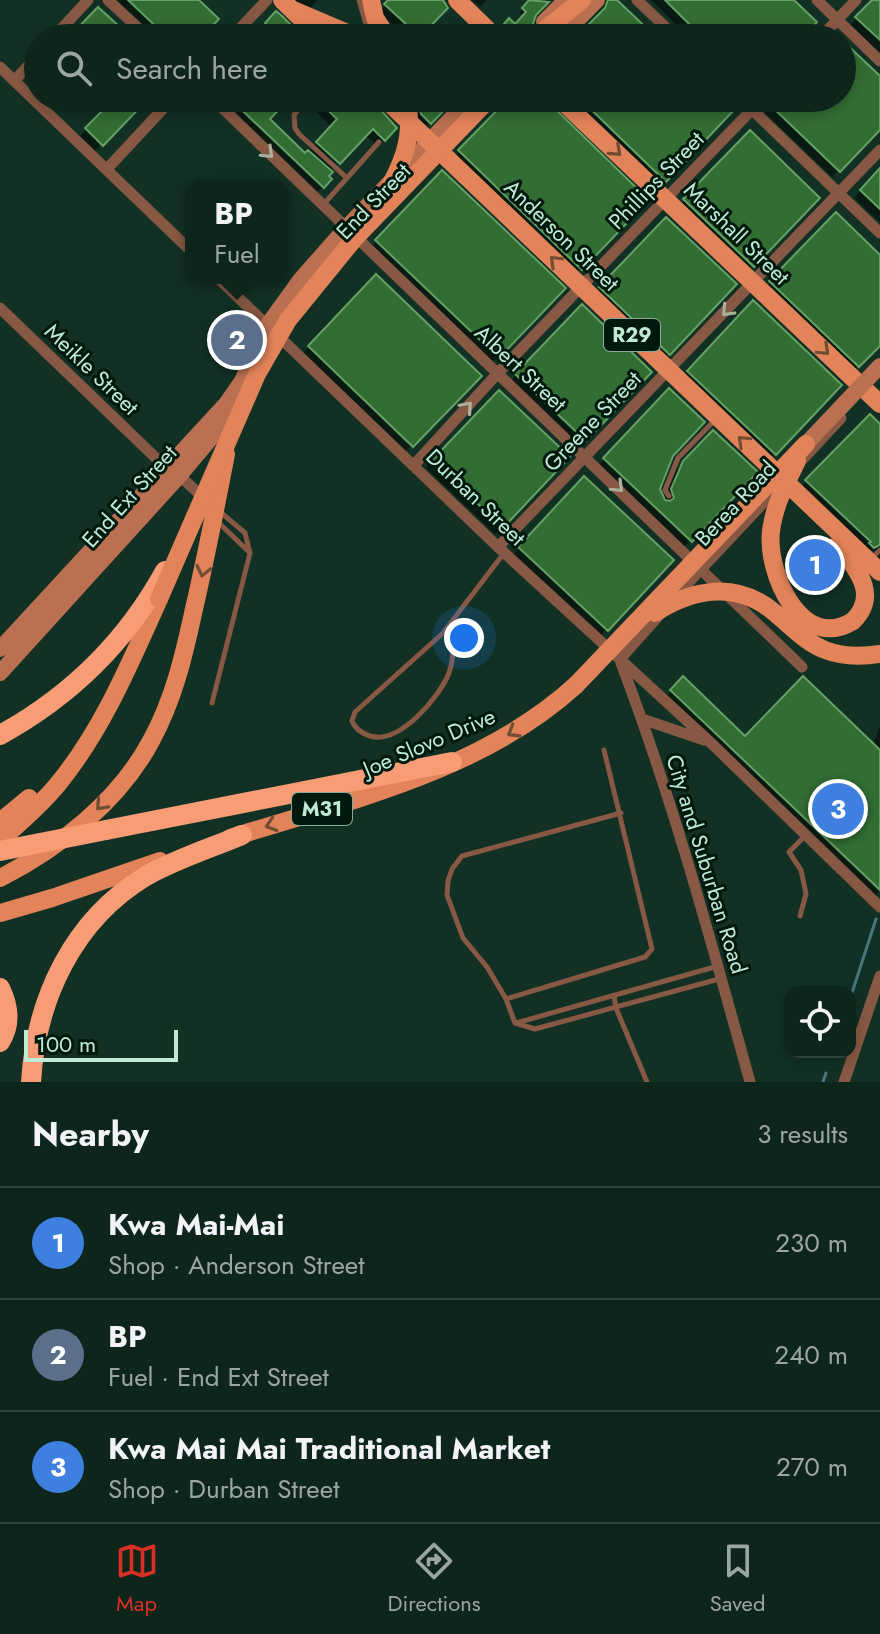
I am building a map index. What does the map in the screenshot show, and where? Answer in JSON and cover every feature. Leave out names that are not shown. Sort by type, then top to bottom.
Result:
[{"type":"highway","points":[[0,735],[26,721],[109,652],[139,613],[191,523]]},
{"type":"highway","points":[[0,851],[452,762]]},
{"type":"highway","points":[[31,1082],[38,1030],[47,1000],[70,949],[85,929],[122,893],[148,875],[242,835]]},
{"type":"highway","points":[[0,988],[8,1013],[8,1027],[0,1042]]},
{"type":"main road","points":[[371,0],[379,24]]},
{"type":"main road","points":[[457,0],[482,24]]},
{"type":"main road","points":[[551,24],[583,0]]},
{"type":"main road","points":[[561,24],[583,0]]},
{"type":"main road","points":[[286,4],[307,24]]},
{"type":"main road","points":[[286,4],[329,24]]},
{"type":"main road","name":"Anderson Street","points":[[398,112],[820,516],[876,561]]},
{"type":"main road","points":[[0,841],[50,793],[74,762],[115,694],[270,350],[288,320],[392,184],[403,160],[409,127],[407,112]]},
{"type":"main road","points":[[354,237],[476,112]]},
{"type":"main road","name":"Marshall Street","points":[[574,112],[873,398]]},
{"type":"main road","points":[[0,878],[32,862],[76,829],[100,807],[135,766],[149,744],[178,680],[215,514],[233,412]]},
{"type":"main road","points":[[806,444],[778,502],[773,520],[773,566],[787,599],[808,620],[827,628],[838,628],[853,621],[864,606],[866,588],[820,516]]},
{"type":"main road","name":"Joe Slovo Drive","points":[[52,898],[386,788],[513,733],[576,685],[806,444]]},
{"type":"main road","points":[[637,624],[682,598],[697,593],[724,591],[750,596],[762,602],[801,636],[824,650],[857,656],[880,654]]},
{"type":"main road","points":[[0,822],[74,762]]},
{"type":"main road","points":[[0,913],[52,898]]},
{"type":"main road","name":"M31","points":[[0,922],[52,898]]},
{"type":"street","points":[[66,24],[88,0]]},
{"type":"street","points":[[108,0],[134,24]]},
{"type":"street","points":[[244,24],[267,0]]},
{"type":"street","points":[[545,24],[566,0]]},
{"type":"street","points":[[574,24],[597,0]]},
{"type":"street","points":[[637,0],[662,24]]},
{"type":"street","points":[[817,0],[841,24]]},
{"type":"street","points":[[833,24],[856,0]]},
{"type":"street","points":[[856,38],[880,61]]},
{"type":"street","points":[[0,67],[24,90]]},
{"type":"street","points":[[14,81],[24,70]]},
{"type":"street","points":[[47,112],[185,245]]},
{"type":"street","points":[[107,169],[160,112]]},
{"type":"street","name":"Albert Street","points":[[226,112],[802,667]]},
{"type":"street","name":"End Street","points":[[283,342],[354,237],[429,142],[458,112]]},
{"type":"street","name":"End Street","points":[[267,326],[301,279],[445,157],[488,112]]},
{"type":"street","name":"Phillips Street","points":[[414,465],[497,374],[750,112]]},
{"type":"street","points":[[754,112],[880,233]]},
{"type":"street","name":"Greene Street","points":[[501,550],[586,456],[880,150]]},
{"type":"street","name":"Durban Street","points":[[224,284],[501,550],[709,741],[880,907]]},
{"type":"street","name":"Meikle Street","points":[[0,308],[215,514]]},
{"type":"street","name":"End Ext Street","points":[[0,673],[226,404],[247,371],[267,326]]},
{"type":"street","name":"End Ext Street","points":[[0,649],[169,471],[233,412],[283,342]]},
{"type":"street","name":"Joe Slovo Drive","points":[[806,444],[880,366]]},
{"type":"street","name":"Berea Road","points":[[620,659],[784,480],[873,398],[880,376]]},
{"type":"street","name":"City and Suburban Road","points":[[620,659],[642,719],[718,966],[750,1082]]},
{"type":"street","name":"Durban Street","points":[[642,719],[709,741]]},
{"type":"street","points":[[844,1082],[880,976]]},
{"type":"lane","points":[[359,0],[366,24]]},
{"type":"lane","points":[[296,112],[295,128],[347,178]]},
{"type":"lane","points":[[322,205],[379,142]]},
{"type":"lane","points":[[247,371],[227,347],[248,307]]},
{"type":"lane","points":[[669,496],[665,490],[678,458],[718,417]]},
{"type":"lane","points":[[212,703],[250,553],[245,533],[215,514]]},
{"type":"lane","points":[[215,514],[250,553]]},
{"type":"lane","points":[[452,623],[454,650],[449,673],[423,712],[388,737],[366,735],[355,728],[352,721],[355,712],[452,623],[501,550]]},
{"type":"lane","points":[[506,999],[645,957],[651,952],[653,944],[604,750]]},
{"type":"lane","points":[[621,813],[467,853],[452,869],[447,895],[468,946],[487,967],[506,999],[509,1014],[515,1023],[527,1027],[543,1028],[721,979]]},
{"type":"lane","points":[[800,916],[806,894],[801,870],[789,852],[806,835]]},
{"type":"lane","points":[[515,1023],[718,966]]},
{"type":"lane","points":[[614,996],[616,1008],[647,1082]]},
{"type":"building","points":[[128,0],[199,0],[219,19],[214,24],[153,24]]},
{"type":"building","points":[[388,0],[443,0],[448,8],[433,24],[406,24],[384,4]]},
{"type":"building","points":[[529,0],[549,2],[536,15],[533,24],[515,24],[526,12],[522,8]]},
{"type":"building","points":[[608,0],[617,0],[642,24],[589,24],[605,8]]},
{"type":"building","points":[[665,0],[794,0],[817,22],[815,24],[689,24]]},
{"type":"building","points":[[872,0],[880,0],[880,40],[855,17]]},
{"type":"building","points":[[98,7],[117,24],[82,24]]},
{"type":"building","points":[[276,11],[289,24],[266,24]]},
{"type":"building","points":[[856,53],[880,76],[880,130],[840,172],[777,112],[856,112]]},
{"type":"building","points":[[101,112],[136,112],[103,146],[85,128]]},
{"type":"building","points":[[244,112],[277,112],[270,119],[305,153],[308,150],[333,172],[329,176],[332,179],[324,188]]},
{"type":"building","points":[[330,112],[383,112],[397,128],[385,141],[373,129],[340,164],[316,142],[337,119]]},
{"type":"building","points":[[421,112],[443,112],[431,124]]},
{"type":"building","points":[[495,112],[558,112],[649,200],[582,270],[458,150]]},
{"type":"building","points":[[594,112],[732,112],[666,182]]},
{"type":"building","points":[[750,130],[820,198],[754,267],[683,199]]},
{"type":"building","points":[[880,168],[880,209],[860,190]]},
{"type":"building","points":[[442,170],[566,288],[499,358],[375,240]]},
{"type":"building","points":[[836,212],[880,255],[880,346],[859,367],[769,281]]},
{"type":"building","points":[[666,217],[737,284],[670,355],[599,287]]},
{"type":"building","points":[[376,274],[482,376],[413,447],[308,346]]},
{"type":"building","points":[[753,300],[842,385],[776,455],[687,371]]},
{"type":"building","points":[[582,304],[652,372],[586,441],[515,374]]},
{"type":"building","points":[[669,388],[705,422],[673,456],[660,489],[665,500],[674,498],[671,489],[683,461],[713,430],[758,472],[692,542],[603,458]]},
{"type":"building","points":[[499,390],[570,457],[503,528],[432,460]]},
{"type":"building","points":[[870,414],[880,424],[880,545],[874,548],[805,480]]},
{"type":"building","points":[[584,476],[674,560],[608,631],[518,547]]},
{"type":"building","points":[[683,676],[745,736],[803,676],[880,750],[880,890],[670,690]]},
{"type":"waterway","points":[[854,986],[876,919]]},
{"type":"waterway","points":[[823,1082],[826,1073]]},
{"type":"place","name":"BP","points":[[237,340]]},
{"type":"place","name":"Kwa Mai-Mai","points":[[815,565]]},
{"type":"place","name":"Kwa Mai Mai Traditional Market","points":[[838,809]]}]
